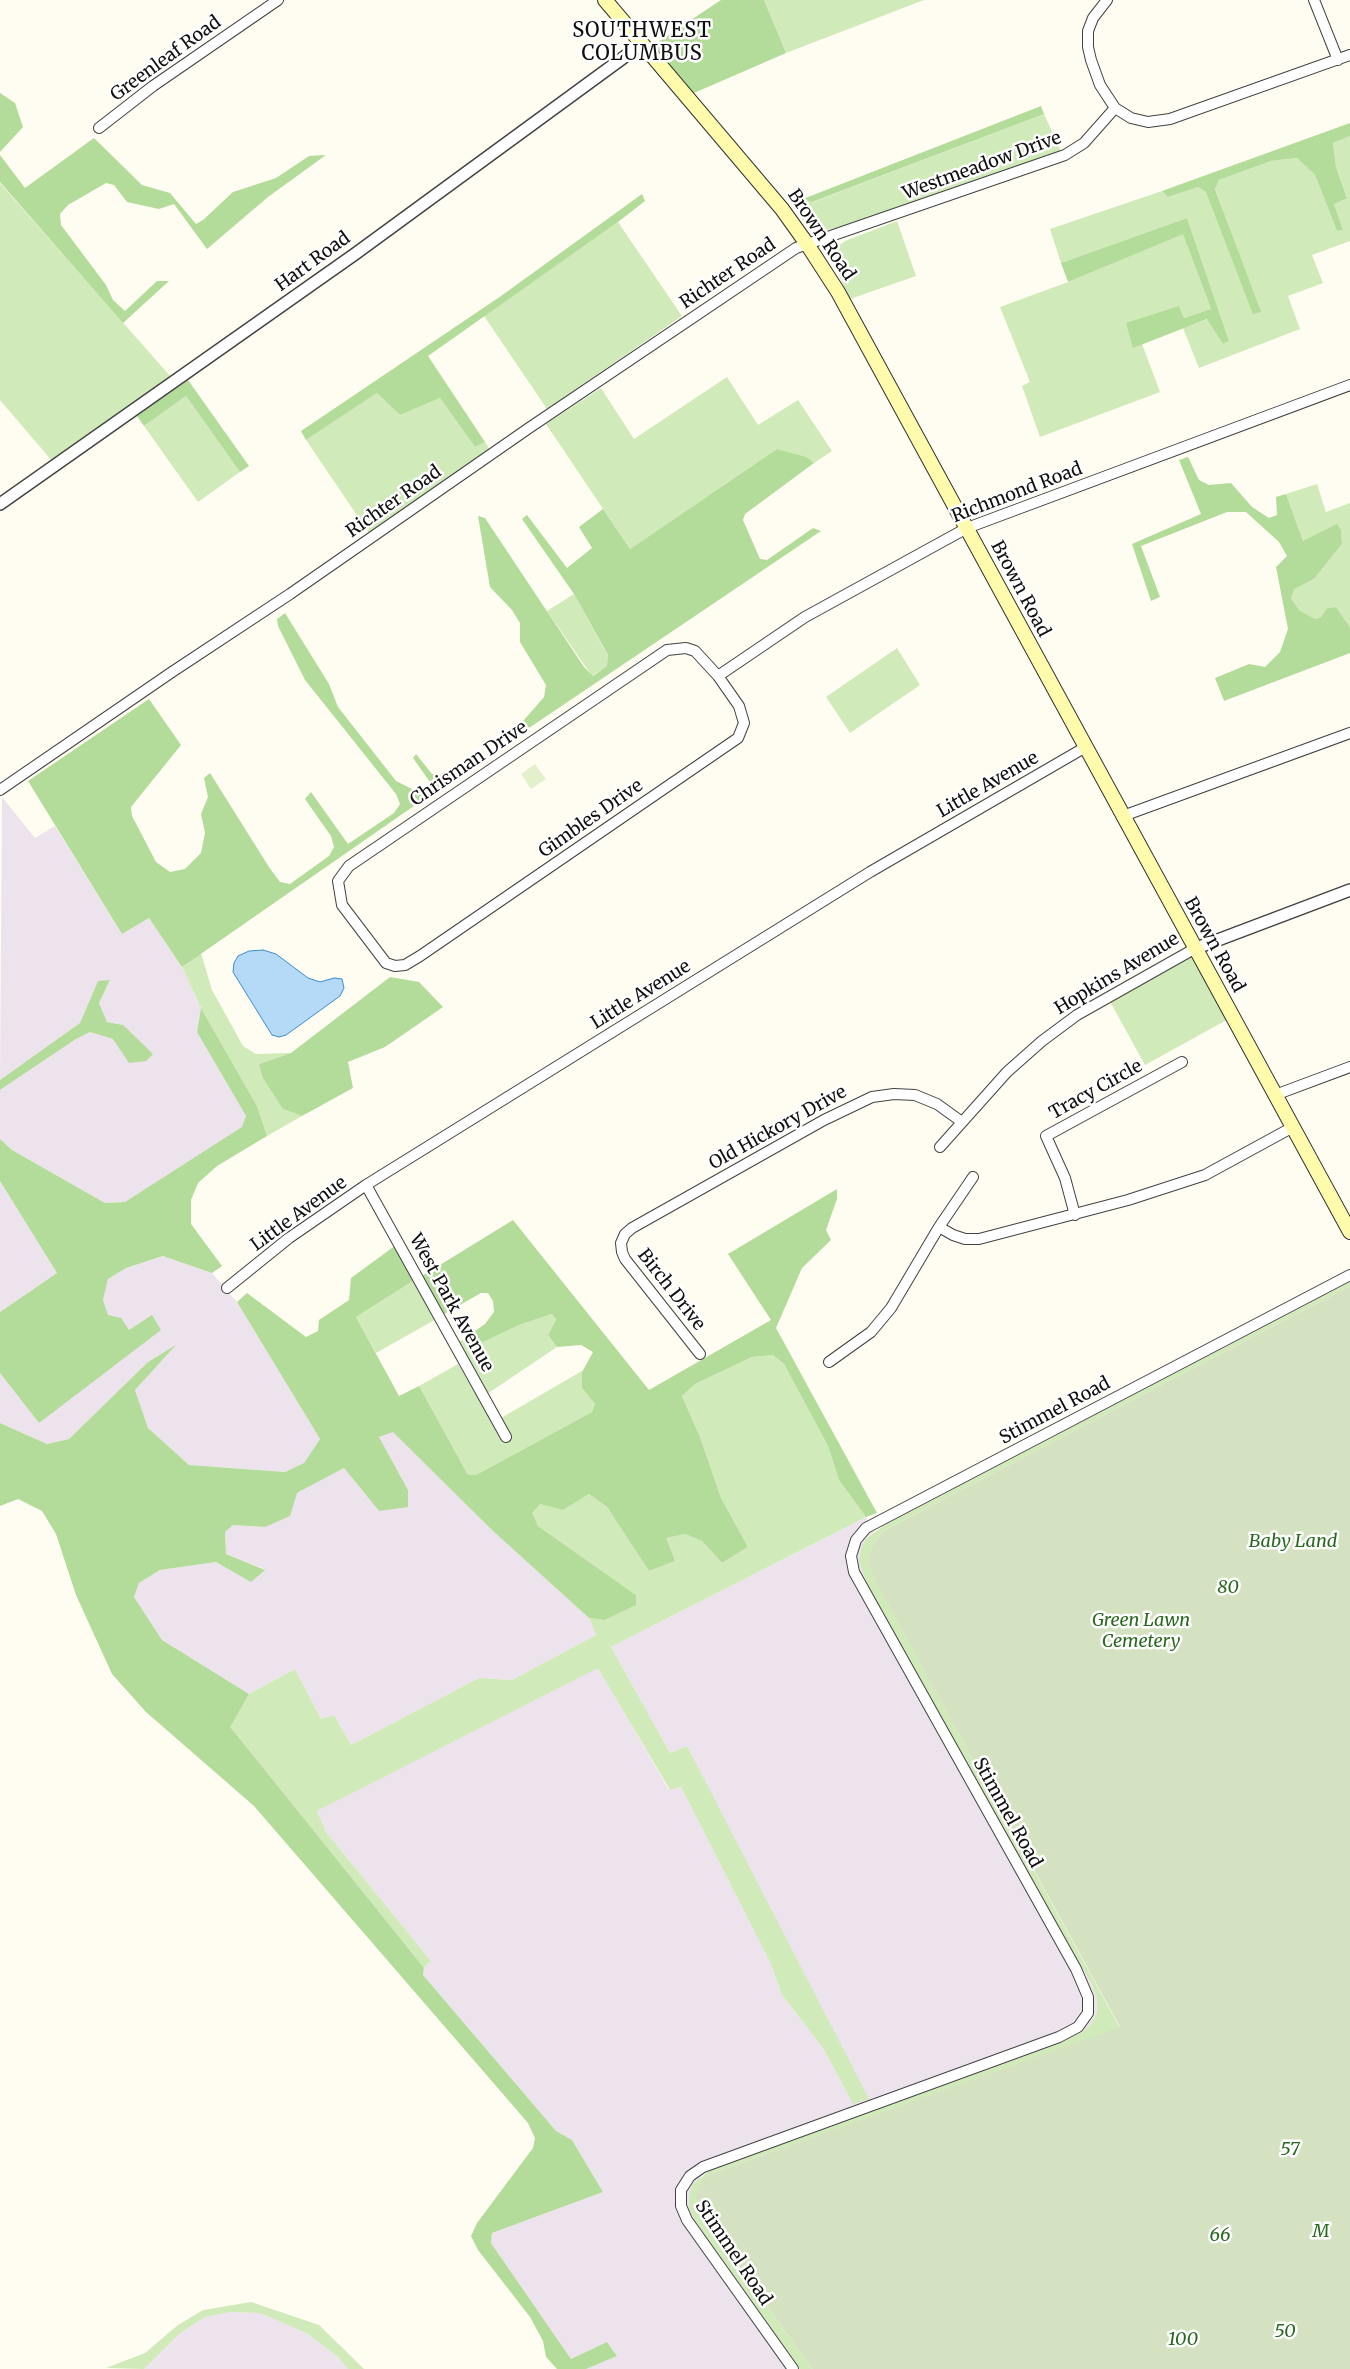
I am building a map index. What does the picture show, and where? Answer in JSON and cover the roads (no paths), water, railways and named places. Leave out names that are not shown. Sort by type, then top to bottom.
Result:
[{"type":"main road","name":"Brown Road","points":[[605,0],[765,188],[808,244],[844,304],[1084,748],[1350,1232]]},
{"type":"street","name":"Greenleaf Road","points":[[99,128],[152,86],[278,0]]},
{"type":"street","points":[[1107,0],[1100,6],[1088,32],[1091,60],[1100,85],[1115,108],[1132,118],[1148,122],[1170,119],[1350,56]]},
{"type":"street","points":[[1314,0],[1338,60]]},
{"type":"street","name":"Hart Road","points":[[0,504],[323,276],[642,44]]},
{"type":"street","name":"Westmeadow Drive","points":[[808,244],[1065,155],[1084,143],[1115,108]]},
{"type":"street","name":"Richter Road","points":[[0,790],[178,667],[298,588],[529,428],[796,248],[808,244]]},
{"type":"street","name":"Richmond Road","points":[[718,676],[805,617],[966,528],[1350,385]]},
{"type":"street","name":"Chrisman Drive","points":[[405,965],[386,963],[342,905],[338,880],[349,866],[667,650],[686,648],[695,651],[718,676]]},
{"type":"street","name":"Gimbles Drive","points":[[405,965],[738,738],[744,724],[739,706],[718,676]]},
{"type":"street","points":[[1123,816],[1350,733]]},
{"type":"street","name":"Little Avenue","points":[[227,1288],[289,1238],[366,1186],[862,877],[1084,748]]},
{"type":"street","name":"Hopkins Avenue","points":[[940,1147],[1007,1072],[1077,1015],[1194,949],[1350,890]]},
{"type":"street","name":"Tracy Circle","points":[[1074,1215],[1059,1160],[1046,1136],[1182,1062]]},
{"type":"street","points":[[1275,1095],[1350,1068]]},
{"type":"street","name":"Old Hickory Drive","points":[[621,1243],[625,1234],[632,1228],[824,1120],[872,1097],[894,1094],[915,1095],[937,1104],[962,1122]]},
{"type":"street","points":[[939,1226],[953,1236],[965,1239],[979,1239],[1133,1199],[1205,1176],[1293,1127]]},
{"type":"street","points":[[829,1362],[871,1332],[891,1308],[939,1226],[973,1177]]},
{"type":"street","name":"West Park Avenue","points":[[366,1186],[506,1437]]},
{"type":"street","name":"Birch Drive","points":[[621,1243],[625,1259],[700,1354]]},
{"type":"street","name":"Stimmel Road","points":[[793,2369],[687,2220],[681,2206],[682,2190],[690,2176],[703,2167],[1059,2037],[1078,2027],[1088,2013],[1088,1997],[1076,1969],[854,1572],[851,1556],[856,1540],[866,1528],[1350,1275]]},
{"type":"water","points":[[263,950],[276,954],[308,978],[320,982],[334,978],[342,979],[344,988],[340,996],[286,1035],[279,1037],[272,1035],[233,972],[234,963],[238,956],[249,951]]},
{"type":"district","name":"SOUTHWEST COLUMBUS","points":[[642,42]]},
{"type":"park label","name":"Baby Land","points":[[1293,1542]]},
{"type":"park label","name":"80","points":[[1228,1588]]},
{"type":"park label","name":"Green Lawn Cemetery","points":[[1141,1631]]},
{"type":"park label","name":"57","points":[[1290,2150]]},
{"type":"park label","name":"M","points":[[1321,2232]]},
{"type":"park label","name":"66","points":[[1220,2236]]},
{"type":"park label","name":"50","points":[[1285,2332]]},
{"type":"park label","name":"100","points":[[1183,2340]]}]
